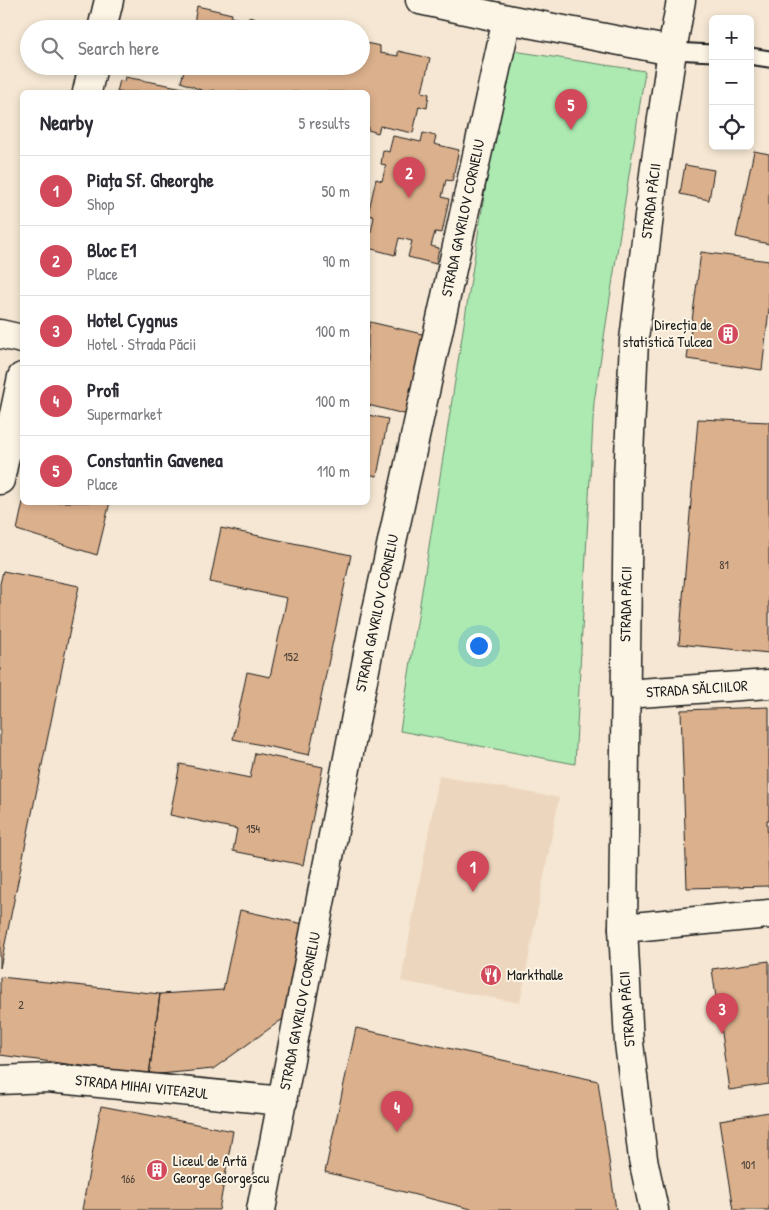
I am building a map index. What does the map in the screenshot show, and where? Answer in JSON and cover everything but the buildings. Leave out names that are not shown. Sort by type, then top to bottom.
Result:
[{"type":"street","points":[[104,20],[108,0]]},
{"type":"street","points":[[420,0],[469,5],[507,20],[672,51]]},
{"type":"street","name":"STRADA PĂCII","points":[[654,1210],[643,1159],[629,1043],[623,928],[628,480],[634,340],[655,166],[681,0]]},
{"type":"street","name":"STRADA GAVRILOV CORNELIU","points":[[261,1210],[372,628],[507,20]]},
{"type":"street","points":[[88,90],[91,75]]},
{"type":"street","points":[[0,334],[20,339]]},
{"type":"street","points":[[0,480],[20,386]]},
{"type":"street","name":"STRADA SĂLCIILOR","points":[[625,694],[769,684]]},
{"type":"street","points":[[623,928],[769,914]]},
{"type":"street","name":"STRADA MIHAI VITEAZUL","points":[[0,1080],[48,1078],[283,1102]]},
{"type":"lane","points":[[672,51],[709,53]]},
{"type":"lane","points":[[754,57],[769,59]]},
{"type":"shaded area","points":[[439,776],[559,798],[520,1003],[401,981]]},
{"type":"green space","points":[[507,50],[645,71],[594,402],[575,764],[400,731]]},
{"type":"place","name":"Constantin Gavenea","points":[[571,130]]},
{"type":"place","name":"Bloc E1","points":[[409,198]]},
{"type":"place","name":"Direcția de statistică Tulcea","points":[[728,334]]},
{"type":"place","name":"Piața Sf. Gheorghe","points":[[473,892]]},
{"type":"place","name":"Markthalle","points":[[491,975]]},
{"type":"place","name":"Hotel Cygnus","points":[[722,1034]]},
{"type":"place","name":"Profi","points":[[397,1132]]},
{"type":"place","name":"Liceul de Artă George Georgescu","points":[[157,1170]]}]
